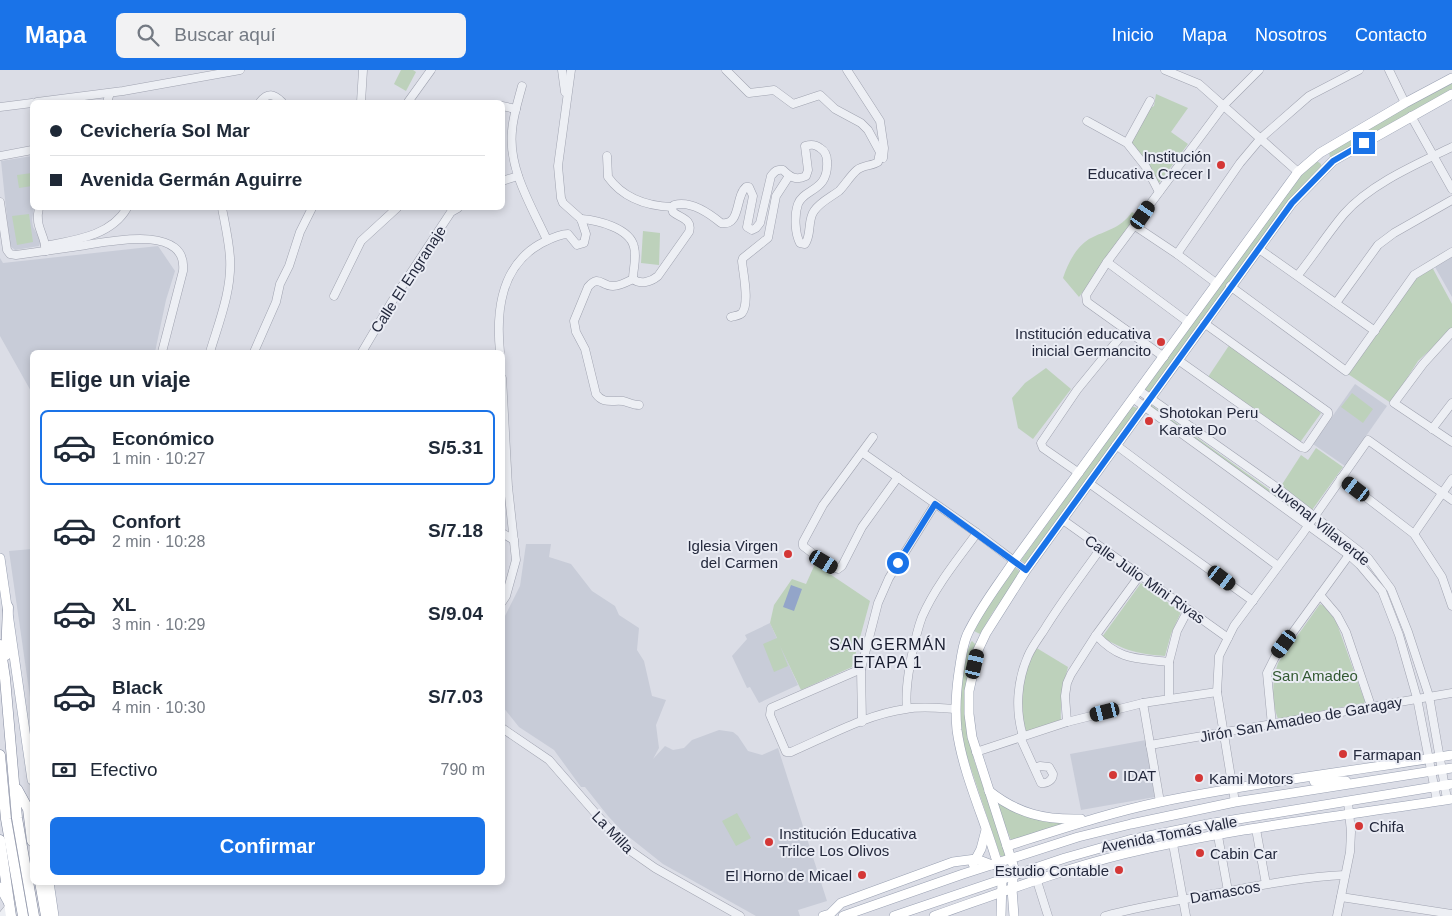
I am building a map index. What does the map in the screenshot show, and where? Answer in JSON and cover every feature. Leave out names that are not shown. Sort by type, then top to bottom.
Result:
[{"type":"highway","points":[[5,678],[8,607]]},
{"type":"highway","points":[[0,644],[5,678],[17,818],[23,916]]},
{"type":"highway","points":[[0,755],[6,819],[34,916]]},
{"type":"highway","points":[[14,783],[28,809],[30,825]]},
{"type":"highway","points":[[0,840],[10,911]]},
{"type":"highway","points":[[41,885],[46,916]]},
{"type":"main road","points":[[1001,916],[1002,880],[962,754],[957,730],[955,709],[961,660],[968,635],[1014,561],[1140,391],[1216,283],[1298,172],[1320,153],[1452,78]]},
{"type":"main road","points":[[1014,916],[1012,889],[1015,875],[1012,859],[976,752],[970,720],[969,691],[978,650],[982,641],[1026,570],[1292,203],[1329,165],[1452,94]]},
{"type":"main road","points":[[1320,153],[1329,165]]},
{"type":"main road","points":[[0,558],[30,766]]},
{"type":"main road","points":[[968,635],[982,641]]},
{"type":"main road","name":"Avenida Tomás Valle","points":[[1007,846],[1097,818],[1160,802],[1287,780],[1452,755]]},
{"type":"main road","name":"Avenida Tomás Valle","points":[[843,916],[962,874],[1099,831],[1235,802],[1452,768]]},
{"type":"main road","points":[[1287,780],[1371,782]]},
{"type":"main road","name":"Avenida Tomás Valle","points":[[894,916],[1065,858],[1129,840],[1208,824],[1448,785]]},
{"type":"main road","points":[[989,791],[1002,801],[1026,813],[1050,818],[1097,818]]},
{"type":"main road","name":"Avenida Tomás Valle","points":[[934,916],[1104,859],[1256,829],[1449,799]]},
{"type":"main road","points":[[962,874],[976,859],[983,844],[986,827]]},
{"type":"main road","points":[[828,915],[840,903],[953,862],[976,859],[996,864]]},
{"type":"main road","points":[[50,885],[54,916]]},
{"type":"main road","points":[[0,887],[10,911]]},
{"type":"main road","points":[[885,887],[890,899]]},
{"type":"street","points":[[53,100],[110,93],[240,70]]},
{"type":"street","points":[[361,100],[363,70]]},
{"type":"street","points":[[409,100],[431,70]]},
{"type":"street","points":[[562,70],[566,97]]},
{"type":"street","points":[[500,350],[497,328],[500,298],[512,271],[534,248],[547,240],[568,234],[578,245],[584,243],[586,234],[581,219],[563,203],[561,198],[558,166],[571,70]]},
{"type":"street","points":[[726,70],[748,93],[774,90],[793,104],[818,95],[824,98],[835,109],[861,123],[868,130],[880,152],[878,162],[874,165]]},
{"type":"street","points":[[607,156],[608,177],[631,197],[650,205],[672,206],[677,203],[705,210],[721,223],[730,222],[734,219],[742,191],[749,187],[753,196],[747,227],[752,230],[760,223],[772,176],[779,169],[794,179],[806,176],[808,170],[806,146],[810,144],[816,146],[826,154],[827,171],[818,188],[801,200],[798,205],[797,233],[800,243],[805,244],[808,240],[810,219],[815,209],[839,191],[857,170],[867,165],[874,165],[883,159],[884,148],[880,121],[847,70]]},
{"type":"street","points":[[1165,70],[1199,84],[1298,172]]},
{"type":"street","points":[[1164,357],[1087,302],[1085,299],[1086,295],[1108,262],[1224,105],[1259,70]]},
{"type":"street","points":[[1176,254],[1240,163],[1261,138],[1309,96],[1358,70]]},
{"type":"street","points":[[1389,70],[1405,103]]},
{"type":"street","points":[[522,86],[512,132],[514,157],[518,176],[547,240]]},
{"type":"street","points":[[108,100],[110,93]]},
{"type":"street","points":[[262,100],[271,94],[279,100]]},
{"type":"street","points":[[1127,143],[1150,101]]},
{"type":"street","points":[[0,107],[30,103]]},
{"type":"street","points":[[505,107],[516,110]]},
{"type":"street","points":[[1411,116],[1452,189]]},
{"type":"street","points":[[1087,121],[1127,143],[1146,167],[1159,192]]},
{"type":"street","points":[[1298,275],[1345,213],[1362,197],[1388,180],[1452,147]]},
{"type":"street","points":[[0,156],[30,150]]},
{"type":"street","points":[[505,180],[518,176]]},
{"type":"street","points":[[731,317],[739,315],[744,307],[745,293],[742,258],[768,238],[776,196],[789,176]]},
{"type":"street","points":[[1336,304],[1378,245],[1394,233],[1452,200]]},
{"type":"street","points":[[0,202],[7,250],[10,254],[16,255],[45,249],[132,239],[154,240],[176,248],[183,258],[183,271],[163,350]]},
{"type":"street","points":[[633,279],[636,282],[642,283],[658,276],[689,232],[689,223],[684,218],[674,214],[672,206]]},
{"type":"street","points":[[39,210],[37,222],[45,249]]},
{"type":"street","points":[[45,249],[108,228],[119,220],[126,210]]},
{"type":"street","points":[[211,350],[224,308],[229,278],[229,253],[222,210]]},
{"type":"street","points":[[255,350],[276,302],[280,284],[311,210]]},
{"type":"street","points":[[334,296],[361,241],[395,210]]},
{"type":"street","name":"Calle El Engranaje","points":[[363,350],[391,303],[451,212],[454,210]]},
{"type":"street","points":[[581,219],[601,222],[619,230],[630,238],[635,252],[633,279]]},
{"type":"street","points":[[1135,226],[1216,283]]},
{"type":"street","points":[[1259,249],[1375,331]]},
{"type":"street","points":[[1230,286],[1346,371],[1414,275],[1452,252]]},
{"type":"street","points":[[1108,262],[1188,322]]},
{"type":"street","points":[[633,279],[616,286],[596,280],[592,282],[588,287],[574,321],[576,332],[585,349],[598,398],[609,402],[622,401],[639,406]]},
{"type":"street","points":[[1178,360],[1305,448],[1328,415],[1328,412],[1204,323]]},
{"type":"street","points":[[1079,473],[1043,448],[1041,443],[1077,390],[1126,330]]},
{"type":"street","points":[[1452,332],[1422,364],[1394,403],[1452,442]]},
{"type":"street","name":"Juvenal Villaverde","points":[[1140,391],[1279,489],[1368,558],[1391,589],[1408,632],[1429,696],[1435,758],[1432,772],[1437,801]]},
{"type":"street","name":"Juvenal Villaverde","points":[[1134,399],[1360,564],[1382,592],[1399,634],[1435,758],[1448,785],[1449,799]]},
{"type":"street","points":[[1432,429],[1452,403]]},
{"type":"street","points":[[873,438],[823,504],[803,542],[803,546],[824,562],[838,569],[842,566],[862,527],[898,477]]},
{"type":"street","points":[[1235,802],[1217,692],[1219,656],[1234,626],[1368,440],[1452,500]]},
{"type":"street","points":[[1116,446],[1278,566]]},
{"type":"street","points":[[863,453],[1026,570]]},
{"type":"street","points":[[505,459],[507,513],[514,540],[516,560],[505,598]]},
{"type":"street","points":[[1341,478],[1414,534],[1442,577],[1452,606]]},
{"type":"street","points":[[1414,534],[1452,479]]},
{"type":"street","points":[[1089,484],[1252,601]]},
{"type":"street","points":[[862,722],[861,669],[883,590],[935,504]]},
{"type":"street","name":"Calle Julio Mini Rivas","points":[[1062,520],[1228,638]]},
{"type":"street","points":[[907,708],[909,669],[922,618],[946,576],[977,533]]},
{"type":"street","points":[[505,535],[514,540]]},
{"type":"street","points":[[1035,768],[1022,736],[1018,716],[1022,674],[1029,654],[1053,614],[1101,548]]},
{"type":"street","points":[[1272,725],[1268,673],[1275,657],[1349,556]]},
{"type":"street","points":[[1067,722],[1065,708],[1067,683],[1096,635],[1140,575]]},
{"type":"street","points":[[1320,595],[1337,615],[1346,632],[1371,706]]},
{"type":"street","points":[[1169,698],[1169,662],[1177,631],[1188,610]]},
{"type":"street","points":[[1096,635],[1105,645],[1118,654],[1133,658],[1169,662]]},
{"type":"street","points":[[861,669],[771,708],[770,711],[786,752],[791,752],[887,713],[907,708],[955,709]]},
{"type":"street","points":[[976,752],[1067,722],[1144,702],[1217,692]]},
{"type":"street","name":"Jirón San Amadeo de Garagay","points":[[1150,745],[1224,734],[1371,706],[1452,693]]},
{"type":"street","points":[[1144,702],[1160,802]]},
{"type":"street","name":"La Milla","points":[[505,730],[550,760],[625,847],[655,868],[740,916]]},
{"type":"street","points":[[1337,916],[1351,841],[1348,802]]},
{"type":"street","points":[[1256,829],[1266,884]]},
{"type":"street","points":[[1218,836],[1228,892]]},
{"type":"street","points":[[1173,844],[1186,916]]},
{"type":"street","name":"Damascos","points":[[1105,916],[1138,912],[1183,900],[1266,884],[1319,876],[1345,875]]},
{"type":"street","points":[[1037,881],[1048,916]]},
{"type":"street","points":[[1341,897],[1414,912],[1452,914]]},
{"type":"street","points":[[2,916],[10,911]]},
{"type":"shaded area","points":[[30,156],[30,210],[34,210],[33,227],[41,241],[39,246],[15,250],[10,246],[1,161]]},
{"type":"shaded area","points":[[158,246],[175,271],[166,300],[155,350],[30,350],[30,389],[0,336],[0,258],[3,263]]},
{"type":"shaded area","points":[[1452,257],[1452,297],[1435,267]]},
{"type":"shaded area","points":[[1355,384],[1387,406],[1345,466],[1313,444]]},
{"type":"shaded area","points":[[526,544],[551,544],[549,557],[571,564],[592,591],[615,606],[619,615],[639,628],[637,650],[644,661],[652,696],[666,700],[656,725],[659,748],[653,759],[665,746],[673,750],[684,748],[692,740],[719,730],[733,732],[748,751],[762,755],[778,748],[827,901],[798,910],[800,916],[756,916],[663,864],[624,833],[585,787],[581,787],[554,750],[519,727],[505,710],[505,616],[520,586]]},
{"type":"shaded area","points":[[30,549],[30,697],[9,551]]},
{"type":"shaded area","points":[[770,623],[798,685],[759,703],[750,687],[747,688],[732,656],[747,639],[745,635]]},
{"type":"shaded area","name":"IDAT","points":[[1146,740],[1155,797],[1081,810],[1070,754]]},
{"type":"green space","points":[[401,70],[413,70],[416,72],[406,91],[394,84]]},
{"type":"green space","points":[[1452,82],[1452,91],[1330,158],[1329,151],[1344,140]]},
{"type":"green space","points":[[1156,94],[1188,108],[1171,132],[1188,144],[1159,183],[1140,153],[1131,143],[1150,108],[1154,106]]},
{"type":"green space","points":[[1317,161],[1321,166],[1297,192],[1151,393],[1146,390],[1299,177]]},
{"type":"green space","points":[[30,173],[30,186],[19,188],[17,175]]},
{"type":"green space","points":[[1132,212],[1138,216],[1079,297],[1063,278],[1073,256],[1084,242],[1118,226]]},
{"type":"green space","points":[[29,214],[33,242],[17,245],[12,216]]},
{"type":"green space","points":[[643,231],[660,233],[659,265],[641,263]]},
{"type":"green space","points":[[1432,267],[1452,304],[1452,329],[1418,361],[1391,403],[1348,374],[1414,278]]},
{"type":"green space","points":[[1230,344],[1321,413],[1301,441],[1298,442],[1208,377]]},
{"type":"green space","points":[[1046,368],[1071,389],[1033,439],[1018,428],[1012,398],[1025,383]]},
{"type":"green space","points":[[1352,393],[1373,409],[1363,423],[1341,407]]},
{"type":"green space","points":[[1150,404],[1306,516],[1305,519],[1148,408]]},
{"type":"green space","points":[[1132,406],[1138,410],[1026,564],[1021,560]]},
{"type":"green space","points":[[1316,448],[1343,467],[1312,510],[1281,486],[1301,455],[1308,460]]},
{"type":"green space","points":[[815,564],[870,601],[852,667],[801,690],[780,646],[788,666],[774,672],[763,644],[777,638],[770,623],[774,605],[792,579],[806,584]]},
{"type":"green space","points":[[1015,568],[1022,573],[993,612],[980,634],[974,631],[986,609]]},
{"type":"green space","points":[[1141,583],[1181,612],[1171,634],[1165,656],[1132,651],[1102,637]]},
{"type":"green space","name":"San Amadeo","points":[[1320,604],[1324,606],[1336,621],[1365,702],[1278,719],[1273,691],[1278,663]]},
{"type":"green space","points":[[972,641],[976,645],[968,734],[974,760],[1007,855],[1004,858],[1000,855],[964,748],[960,722],[960,692],[965,658]]},
{"type":"green space","points":[[1035,647],[1068,667],[1062,694],[1061,722],[1023,733],[1019,707],[1027,664]]},
{"type":"green space","points":[[996,802],[1067,823],[1011,840]]},
{"type":"green space","points":[[737,813],[751,838],[736,846],[722,821]]},
{"type":"water","points":[[791,585],[802,589],[794,611],[783,607]]},
{"type":"place","name":"Institución Educativa Crecer I","points":[[1221,165]]},
{"type":"place","name":"Institución educativa inicial Germancito","points":[[1161,342]]},
{"type":"place","name":"Shotokan Peru Karate Do","points":[[1149,421]]},
{"type":"place","name":"Iglesia Virgen del Carmen","points":[[788,554]]},
{"type":"place","name":"Farmapan","points":[[1343,754]]},
{"type":"place","name":"IDAT","points":[[1113,775]]},
{"type":"place","name":"Kami Motors","points":[[1199,778]]},
{"type":"place","name":"Chifa","points":[[1359,826]]},
{"type":"place","name":"Institución Educativa Trilce Los Olivos","points":[[769,842]]},
{"type":"place","name":"Cabin Car","points":[[1200,853]]},
{"type":"place","name":"Estudio Contable","points":[[1119,870]]},
{"type":"place","name":"El Horno de Micael","points":[[862,875]]},
{"type":"district","name":"SAN GERMÁN ETAPA 1","points":[[888,653]]},
{"type":"route","points":[[898,563],[935,504],[1026,570],[1292,203],[1333,161],[1364,143]]}]
